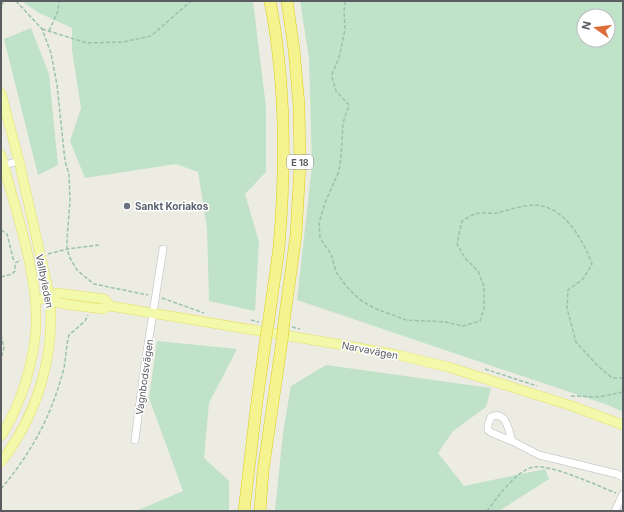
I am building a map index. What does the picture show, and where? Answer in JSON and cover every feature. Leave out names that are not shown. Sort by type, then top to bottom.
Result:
[{"type":"highway","name":"E 18","points":[[244,511],[278,248],[283,182],[282,99],[276,30],[270,1]]},
{"type":"highway","name":"E 18","points":[[260,511],[263,471],[296,235],[300,166],[299,105],[294,50],[287,1]]},
{"type":"main road","name":"Vallbyleden","points":[[1,93],[50,298],[51,322],[47,362],[33,410],[11,449],[1,462]]},
{"type":"main road","name":"Vallbyleden","points":[[1,155],[2,165],[28,258],[35,300],[36,321],[35,345],[21,397],[1,436]]},
{"type":"main road","name":"Narvavägen","points":[[35,300],[50,298],[57,293],[104,299],[110,306]]},
{"type":"main road","name":"Narvavägen","points":[[50,298],[59,303],[89,308],[104,309],[110,306],[398,355],[448,367],[565,404],[623,426]]},
{"type":"main road","points":[[51,322],[57,313],[71,305]]},
{"type":"street","points":[[2,165],[18,161]]},
{"type":"street","name":"Vagnbodsvägen","points":[[135,440],[163,249]]},
{"type":"street","points":[[512,441],[539,455],[623,477]]},
{"type":"street","points":[[615,511],[623,494]]},
{"type":"path","points":[[1,11],[3,1]]},
{"type":"path","points":[[16,1],[42,29],[51,53],[57,84],[65,161],[69,174],[70,200],[67,249],[72,262],[77,270],[94,284],[156,296],[200,312]]},
{"type":"path","points":[[48,31],[58,11],[59,1]]},
{"type":"path","points":[[42,29],[88,43],[123,42],[151,36],[191,1]]},
{"type":"path","points":[[345,1],[345,29],[339,58],[332,77],[336,91],[349,105],[344,123],[339,171],[325,203],[319,223],[320,238],[330,254],[336,272],[347,287],[359,299],[374,308],[409,321],[428,321],[463,326],[480,321],[484,308],[484,286],[478,271],[465,258],[457,244],[462,221],[476,214],[496,213],[534,205],[552,209],[566,220],[577,233],[592,264],[583,279],[568,290],[567,308],[576,342],[598,366],[612,378],[623,378]]},
{"type":"path","points":[[1,230],[6,234],[15,263]]},
{"type":"path","points":[[67,249],[100,245]]},
{"type":"path","points":[[91,297],[94,284]]},
{"type":"path","points":[[1,489],[25,458],[44,425],[64,367],[69,335],[88,318],[89,308]]},
{"type":"path","points":[[1,335],[4,347],[1,360]]},
{"type":"path","points":[[567,396],[580,398],[595,397],[623,392]]},
{"type":"path","points":[[487,511],[501,492],[516,476],[533,467],[550,468],[623,494]]},
{"type":"green space","points":[[22,1],[253,1],[266,107],[266,172],[245,194],[259,242],[255,311],[209,301],[207,228],[198,172],[176,164],[85,178],[70,141],[81,108],[72,50],[72,28],[37,12]]},
{"type":"green space","points":[[300,1],[623,1],[623,412],[608,405],[297,300],[312,165],[309,58]]},
{"type":"green space","points":[[31,28],[49,74],[58,165],[38,175],[4,39]]},
{"type":"green space","points":[[157,341],[237,349],[209,403],[204,458],[229,481],[229,511],[136,511],[183,491],[149,398]]},
{"type":"green space","points":[[326,365],[491,388],[486,407],[453,431],[438,453],[464,486],[545,469],[549,479],[499,511],[275,511],[283,433],[291,386]]},
{"type":"place","name":"Sankt Koriakos","points":[[127,206]]}]
